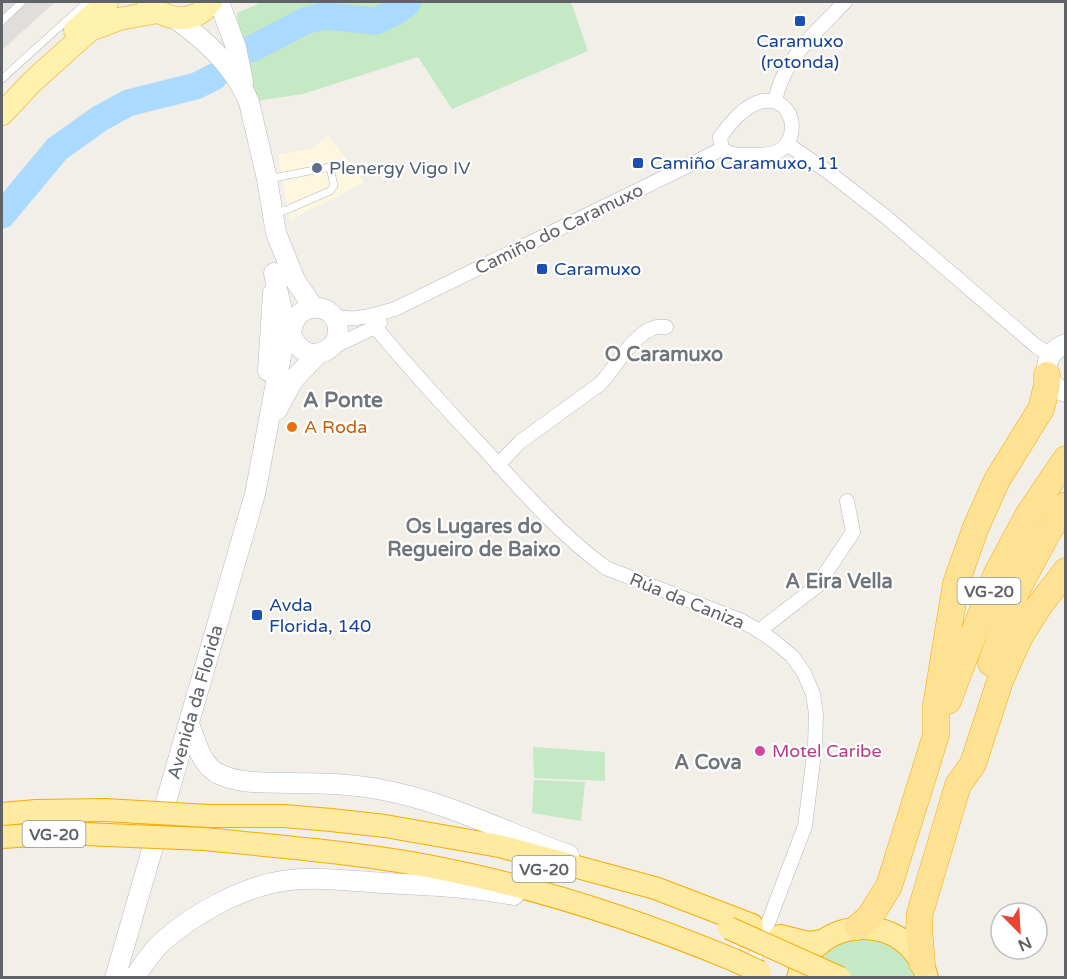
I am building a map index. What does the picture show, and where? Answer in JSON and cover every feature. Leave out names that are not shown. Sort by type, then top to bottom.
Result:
[{"type":"highway","points":[[858,927],[874,913],[889,885],[936,735],[936,705],[956,583],[984,505],[1041,409],[1047,385],[1057,367]]},
{"type":"highway","name":"VG-20","points":[[936,735],[996,575],[1028,515],[1065,459]]},
{"type":"highway","name":"VG-20","points":[[958,785],[987,674],[1017,590],[1065,505]]},
{"type":"highway","points":[[924,970],[919,928],[920,913],[958,785],[973,764],[1000,681],[1019,638],[1065,571]]},
{"type":"highway","name":"VG-20","points":[[2,814],[105,810],[209,816],[352,839],[480,864],[547,880],[662,915],[818,978]]},
{"type":"highway","points":[[209,816],[284,816],[331,820],[430,833],[499,846],[655,888],[780,936],[809,943],[823,941]]},
{"type":"highway","name":"VG-20","points":[[2,837],[64,833],[204,839],[352,839],[466,851],[592,882],[729,928],[840,978]]},
{"type":"highway","points":[[204,839],[378,858],[442,869],[554,896],[618,916],[753,972]]},
{"type":"highway","points":[[798,978],[804,961],[823,941],[833,934],[858,927],[888,932],[902,940],[913,950],[924,970]]},
{"type":"main road","points":[[2,98],[107,2]]},
{"type":"main road","points":[[2,114],[33,81],[90,30],[119,18],[160,10],[189,18],[200,13],[211,2]]},
{"type":"main road","name":"Avenida da Florida","points":[[219,2],[229,53],[249,102],[267,179],[276,233],[267,412],[269,426]]},
{"type":"main road","name":"Avenida da Florida","points":[[160,10],[229,53]]},
{"type":"main road","name":"Avenida da Florida","points":[[276,233],[295,280],[322,311]]},
{"type":"main road","name":"Avenida da Florida","points":[[115,978],[255,494],[282,351],[291,335],[281,306],[274,273]]},
{"type":"main road","points":[[303,310],[322,311],[337,322],[336,341],[324,352],[306,353],[296,346],[291,335],[292,325],[296,316],[303,310]]},
{"type":"main road","name":"Avenida da Florida","points":[[269,426],[293,380],[324,352]]},
{"type":"main road","points":[[189,724],[204,760],[218,774],[253,782],[344,785],[382,790],[423,800],[655,888]]},
{"type":"main road","points":[[134,978],[162,943],[187,922],[219,903],[255,888],[283,881],[312,879],[467,888],[539,900],[588,913],[618,916]]},
{"type":"street","points":[[775,101],[782,76],[799,50],[845,2]]},
{"type":"street","points":[[762,101],[775,101],[784,107],[793,128],[787,144],[777,152],[764,155],[732,156],[722,149],[720,137],[750,105],[762,101]]},
{"type":"street","points":[[787,144],[827,171],[886,217],[1036,346],[1057,367]]},
{"type":"street","name":"Camiño do Caramuxo","points":[[322,311],[338,318],[356,318],[396,309],[722,149]]},
{"type":"street","name":"Camiño do Caramuxo","points":[[324,352],[375,327],[396,309]]},
{"type":"street","points":[[498,465],[520,442],[600,384],[627,349],[640,337],[659,326],[666,327]]},
{"type":"street","name":"Rúa da Caniza","points":[[375,327],[498,465],[562,532],[606,568],[742,621],[787,652],[804,672],[813,694],[816,714],[815,746],[805,826],[753,972]]},
{"type":"street","points":[[759,631],[817,586],[853,532],[848,501]]},
{"type":"lane","points":[[2,21],[22,2]]},
{"type":"lane","points":[[2,79],[87,2]]},
{"type":"lane","points":[[267,179],[330,167],[334,186],[330,191],[286,210],[273,213]]},
{"type":"shaded area","points":[[2,2],[55,2],[2,50]]},
{"type":"shaded area","name":"Plenergy Vigo IV","points":[[328,135],[364,182],[306,211],[290,222],[278,155],[313,148]]},
{"type":"green space","points":[[262,2],[571,2],[588,51],[452,109],[418,57],[303,94],[249,102],[237,13]]},
{"type":"green space","points":[[533,747],[605,752],[605,781],[534,778]]},
{"type":"green space","points":[[534,780],[585,782],[581,821],[532,813]]},
{"type":"green space","points":[[851,939],[872,940],[891,946],[906,959],[916,978],[810,978],[826,954]]},
{"type":"waterway","points":[[251,49],[307,20],[325,16],[376,21],[397,11],[408,2]]},
{"type":"waterway","points":[[2,215],[57,149],[99,119],[128,103],[196,86],[214,77]]},
{"type":"place","name":"Caramuxo (rotonda)","points":[[800,21]]},
{"type":"place","name":"Camiño Caramuxo, 11","points":[[638,163]]},
{"type":"place","name":"Plenergy Vigo IV","points":[[317,168]]},
{"type":"place","name":"Caramuxo","points":[[542,269]]},
{"type":"place","name":"A Roda","points":[[292,427]]},
{"type":"place","name":"Avda Florida, 140","points":[[257,615]]},
{"type":"place","name":"Motel Caribe","points":[[760,751]]},
{"type":"district","name":"O Caramuxo","points":[[664,354]]},
{"type":"district","name":"A Ponte","points":[[343,400]]},
{"type":"district","name":"Os Lugares do Regueiro de Baixo","points":[[474,538]]},
{"type":"district","name":"A Eira Vella","points":[[839,581]]},
{"type":"district","name":"A Cova","points":[[708,762]]}]
